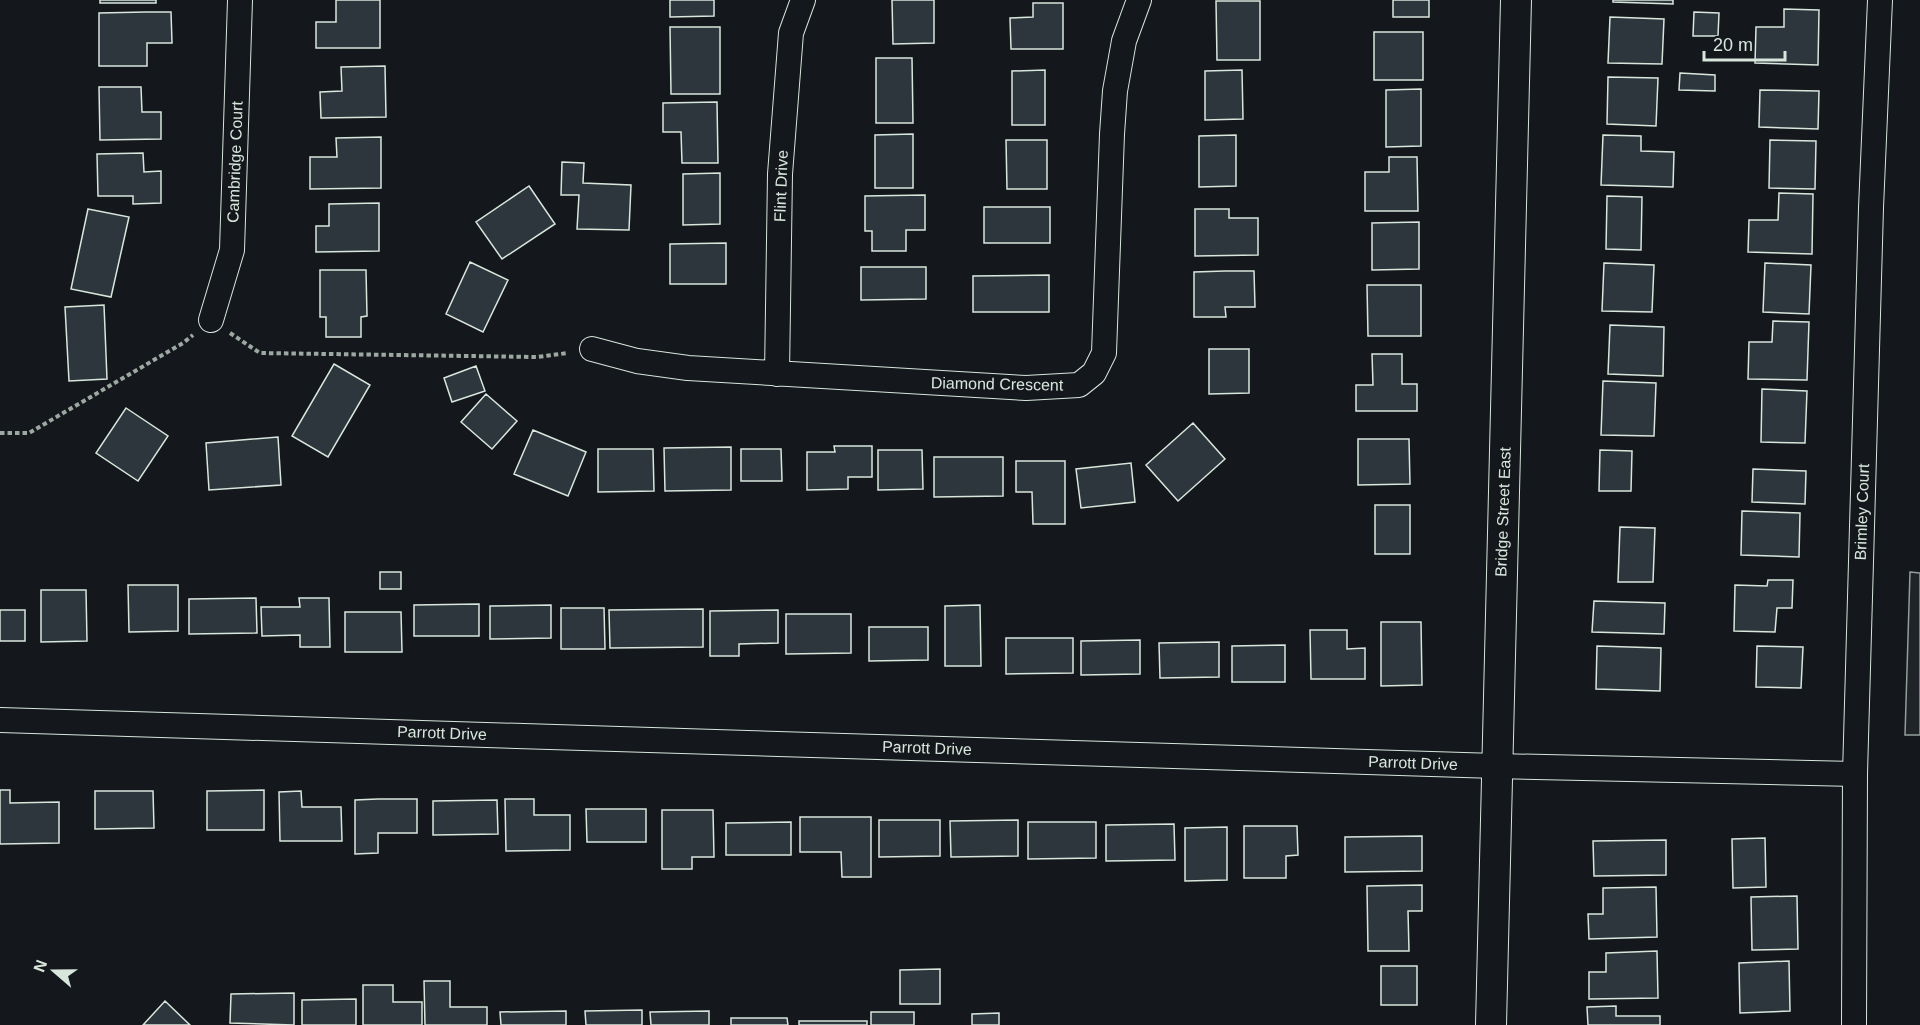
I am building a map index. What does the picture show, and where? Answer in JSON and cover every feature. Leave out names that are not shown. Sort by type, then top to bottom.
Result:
[{"type":"street","name":"Cambridge Court","points":[[211,320],[232,250],[240,0]]},
{"type":"street","name":"Flint Drive","points":[[777,374],[780,174],[791,33],[803,0]]},
{"type":"street","name":"Diamond Crescent","points":[[592,349],[637,361],[688,368],[1026,388],[1079,385],[1094,373],[1104,353],[1115,92],[1124,41],[1139,0]]},
{"type":"street","name":"Bridge Street East","points":[[1491,1025],[1516,0]]},
{"type":"street","name":"Brimley Court","points":[[1854,1025],[1855,774],[1871,208],[1880,0]]},
{"type":"street","name":"Parrott Drive","points":[[0,720],[1496,766],[1855,774]]},
{"type":"path","points":[[0,433],[29,433],[183,343],[211,320],[260,353],[537,357],[592,349]]},
{"type":"shaded area","points":[[1910,572],[1920,573],[1920,735],[1905,735]]},
{"type":"building","points":[[100,0],[156,0],[156,3],[100,3]]},
{"type":"building","points":[[336,0],[380,0],[380,48],[316,48],[316,22],[336,22]]},
{"type":"building","points":[[670,0],[714,0],[714,16],[670,17]]},
{"type":"building","points":[[892,0],[934,0],[934,43],[893,44]]},
{"type":"building","points":[[1393,0],[1429,0],[1429,17],[1393,17]]},
{"type":"building","points":[[1613,0],[1673,0],[1673,4],[1613,2]]},
{"type":"building","points":[[1216,1],[1260,1],[1260,60],[1217,60]]},
{"type":"building","points":[[1033,3],[1063,3],[1063,49],[1011,49],[1010,18],[1033,17]]},
{"type":"building","points":[[1784,9],[1819,10],[1818,65],[1755,63],[1756,27],[1784,27]]},
{"type":"building","points":[[171,12],[172,43],[147,43],[147,66],[99,66],[99,13]]},
{"type":"building","points":[[1694,12],[1719,13],[1718,36],[1693,36]]},
{"type":"building","points":[[1610,17],[1664,19],[1662,64],[1608,63]]},
{"type":"building","points":[[670,27],[720,27],[720,94],[671,94]]},
{"type":"building","points":[[1374,32],[1423,32],[1423,80],[1374,80]]},
{"type":"building","points":[[876,58],[912,58],[913,123],[876,123]]},
{"type":"building","points":[[385,66],[386,117],[321,118],[320,92],[342,91],[341,67]]},
{"type":"building","points":[[1045,70],[1045,125],[1012,125],[1012,71]]},
{"type":"building","points":[[1242,70],[1243,119],[1205,120],[1205,71]]},
{"type":"building","points":[[1680,73],[1715,75],[1715,91],[1679,90]]},
{"type":"building","points":[[1608,77],[1658,78],[1656,126],[1607,124]]},
{"type":"building","points":[[99,87],[141,87],[142,112],[161,112],[161,139],[100,140]]},
{"type":"building","points":[[1421,89],[1421,146],[1386,147],[1386,90]]},
{"type":"building","points":[[1760,90],[1819,91],[1818,129],[1759,127]]},
{"type":"building","points":[[717,102],[718,163],[682,163],[681,132],[663,132],[663,103]]},
{"type":"building","points":[[913,134],[913,188],[875,188],[875,135]]},
{"type":"building","points":[[1236,135],[1236,186],[1199,187],[1199,136]]},
{"type":"building","points":[[1603,135],[1641,136],[1641,151],[1674,152],[1673,187],[1601,185]]},
{"type":"building","points":[[381,137],[381,188],[310,189],[310,157],[337,157],[336,138]]},
{"type":"building","points":[[1006,140],[1047,140],[1047,189],[1007,189]]},
{"type":"building","points":[[1770,140],[1816,141],[1815,189],[1769,188]]},
{"type":"building","points":[[143,153],[144,172],[161,171],[161,203],[133,204],[133,196],[98,196],[97,154]]},
{"type":"building","points":[[1389,157],[1417,157],[1418,211],[1365,211],[1365,172],[1389,172]]},
{"type":"building","points":[[562,162],[584,163],[583,183],[631,185],[629,230],[577,229],[579,195],[561,195]]},
{"type":"building","points":[[720,173],[720,224],[683,225],[683,174]]},
{"type":"building","points":[[529,186],[555,224],[502,259],[476,222]]},
{"type":"building","points":[[1779,193],[1813,194],[1812,254],[1748,252],[1749,220],[1778,220]]},
{"type":"building","points":[[925,195],[925,230],[906,230],[906,251],[872,251],[872,231],[865,231],[865,196]]},
{"type":"building","points":[[1607,196],[1642,197],[1641,250],[1606,249]]},
{"type":"building","points":[[379,203],[379,251],[316,252],[316,226],[329,226],[329,204]]},
{"type":"building","points":[[984,207],[1050,207],[1050,243],[984,243]]},
{"type":"building","points":[[88,209],[129,217],[111,297],[71,289]]},
{"type":"building","points":[[1195,209],[1229,209],[1229,218],[1258,218],[1258,255],[1195,256]]},
{"type":"building","points":[[1419,222],[1419,269],[1372,270],[1372,223]]},
{"type":"building","points":[[726,243],[726,284],[670,284],[670,244]]},
{"type":"building","points":[[470,262],[508,280],[483,332],[446,314]]},
{"type":"building","points":[[1604,263],[1654,265],[1652,312],[1602,311]]},
{"type":"building","points":[[1765,263],[1811,265],[1809,314],[1763,312]]},
{"type":"building","points":[[861,267],[926,267],[926,299],[861,300]]},
{"type":"building","points":[[320,270],[366,270],[367,316],[361,317],[361,337],[326,337],[326,317],[320,317]]},
{"type":"building","points":[[1254,271],[1255,307],[1225,307],[1226,317],[1194,317],[1194,272]]},
{"type":"building","points":[[1049,275],[1049,312],[973,312],[973,276]]},
{"type":"building","points":[[1367,285],[1421,285],[1421,336],[1368,336]]},
{"type":"building","points":[[104,305],[107,379],[69,381],[65,307]]},
{"type":"building","points":[[1773,321],[1809,322],[1807,380],[1748,379],[1749,342],[1772,342]]},
{"type":"building","points":[[1610,325],[1664,327],[1663,376],[1608,374]]},
{"type":"building","points":[[1209,349],[1249,349],[1249,393],[1209,394]]},
{"type":"building","points":[[1372,354],[1402,354],[1402,384],[1417,384],[1417,411],[1356,411],[1356,385],[1373,385]]},
{"type":"building","points":[[334,364],[370,385],[328,457],[292,436]]},
{"type":"building","points":[[476,366],[485,391],[452,402],[444,378]]},
{"type":"building","points":[[1603,381],[1656,383],[1654,436],[1601,435]]},
{"type":"building","points":[[1762,389],[1807,391],[1805,443],[1761,442]]},
{"type":"building","points":[[486,394],[517,421],[492,449],[461,422]]},
{"type":"building","points":[[126,408],[168,436],[138,481],[96,453]]},
{"type":"building","points":[[1193,423],[1225,459],[1178,501],[1146,465]]},
{"type":"building","points":[[533,430],[586,452],[568,496],[514,474]]},
{"type":"building","points":[[278,437],[281,485],[209,490],[206,443]]},
{"type":"building","points":[[1358,439],[1409,439],[1410,484],[1358,485]]},
{"type":"building","points":[[834,446],[872,446],[872,477],[848,477],[848,489],[807,490],[807,452],[835,452]]},
{"type":"building","points":[[731,447],[731,490],[665,491],[664,448]]},
{"type":"building","points":[[598,449],[653,449],[654,491],[598,492]]},
{"type":"building","points":[[741,449],[781,449],[782,481],[741,481]]},
{"type":"building","points":[[878,450],[922,450],[923,489],[878,490]]},
{"type":"building","points":[[1600,450],[1632,451],[1631,491],[1599,491]]},
{"type":"building","points":[[934,457],[1003,457],[1003,496],[934,497]]},
{"type":"building","points":[[1016,461],[1065,461],[1065,524],[1033,524],[1032,492],[1016,492]]},
{"type":"building","points":[[1131,463],[1135,502],[1081,508],[1076,469]]},
{"type":"building","points":[[1753,469],[1806,471],[1805,504],[1752,502]]},
{"type":"building","points":[[1375,505],[1410,505],[1410,554],[1375,554]]},
{"type":"building","points":[[1742,511],[1800,513],[1799,557],[1741,555]]},
{"type":"building","points":[[1620,527],[1655,528],[1653,582],[1618,582]]},
{"type":"building","points":[[380,572],[401,572],[401,589],[380,589]]},
{"type":"building","points":[[1768,580],[1793,580],[1792,608],[1777,608],[1775,632],[1734,631],[1735,585],[1767,586]]},
{"type":"building","points":[[128,585],[178,585],[178,631],[129,632]]},
{"type":"building","points":[[41,590],[86,590],[87,641],[41,642]]},
{"type":"building","points":[[256,598],[257,633],[189,634],[189,599]]},
{"type":"building","points":[[299,598],[329,598],[330,647],[300,647],[300,635],[262,636],[261,607],[300,607]]},
{"type":"building","points":[[1594,601],[1665,603],[1664,634],[1592,632]]},
{"type":"building","points":[[479,604],[479,636],[414,636],[414,605]]},
{"type":"building","points":[[551,605],[551,638],[490,639],[490,606]]},
{"type":"building","points":[[980,605],[981,666],[945,666],[945,606]]},
{"type":"building","points":[[561,608],[604,608],[605,649],[561,649]]},
{"type":"building","points":[[703,609],[703,647],[610,648],[609,610]]},
{"type":"building","points":[[0,610],[25,610],[25,641],[0,641]]},
{"type":"building","points":[[778,610],[778,643],[739,644],[739,656],[710,656],[710,611]]},
{"type":"building","points":[[345,612],[401,612],[402,652],[345,652]]},
{"type":"building","points":[[786,614],[851,614],[851,653],[786,654]]},
{"type":"building","points":[[1381,622],[1421,622],[1422,685],[1381,686]]},
{"type":"building","points":[[869,627],[928,627],[928,660],[869,661]]},
{"type":"building","points":[[1310,630],[1347,630],[1347,649],[1365,648],[1365,679],[1311,679]]},
{"type":"building","points":[[1006,638],[1073,638],[1073,673],[1006,674]]},
{"type":"building","points":[[1140,640],[1140,674],[1081,675],[1081,641]]},
{"type":"building","points":[[1219,642],[1219,677],[1160,678],[1159,643]]},
{"type":"building","points":[[1285,645],[1285,682],[1232,682],[1232,646]]},
{"type":"building","points":[[1597,646],[1661,648],[1660,691],[1596,689]]},
{"type":"building","points":[[1757,646],[1803,647],[1801,688],[1756,687]]},
{"type":"building","points":[[0,790],[10,790],[10,803],[59,802],[59,843],[0,844]]},
{"type":"building","points":[[264,790],[264,830],[207,830],[207,791]]},
{"type":"building","points":[[95,791],[153,791],[154,828],[95,829]]},
{"type":"building","points":[[301,791],[302,807],[341,807],[342,841],[280,841],[279,792]]},
{"type":"building","points":[[417,799],[417,833],[378,833],[378,853],[355,854],[355,800]]},
{"type":"building","points":[[505,799],[534,799],[534,815],[570,815],[570,850],[506,851]]},
{"type":"building","points":[[497,800],[498,834],[433,835],[433,801]]},
{"type":"building","points":[[586,809],[646,809],[646,842],[587,842]]},
{"type":"building","points":[[662,810],[713,810],[714,857],[692,857],[692,869],[662,869]]},
{"type":"building","points":[[800,817],[871,817],[871,877],[842,877],[841,852],[800,852]]},
{"type":"building","points":[[879,820],[940,820],[940,856],[879,857]]},
{"type":"building","points":[[1018,820],[1018,856],[951,857],[950,821]]},
{"type":"building","points":[[791,822],[791,855],[726,855],[726,823]]},
{"type":"building","points":[[1028,822],[1096,822],[1096,858],[1028,859]]},
{"type":"building","points":[[1174,824],[1175,860],[1106,861],[1106,825]]},
{"type":"building","points":[[1244,826],[1297,826],[1298,855],[1286,856],[1286,878],[1244,878]]},
{"type":"building","points":[[1227,827],[1227,880],[1185,881],[1185,828]]},
{"type":"building","points":[[1422,836],[1422,871],[1345,872],[1345,837]]},
{"type":"building","points":[[1765,838],[1766,887],[1733,888],[1732,839]]},
{"type":"building","points":[[1666,840],[1666,875],[1594,876],[1593,841]]},
{"type":"building","points":[[1422,885],[1422,911],[1408,911],[1409,951],[1368,951],[1367,886]]},
{"type":"building","points":[[1656,887],[1657,937],[1589,939],[1588,914],[1603,914],[1603,888]]},
{"type":"building","points":[[1797,896],[1798,949],[1752,950],[1751,897]]},
{"type":"building","points":[[1657,951],[1658,998],[1589,999],[1589,972],[1606,972],[1606,953]]},
{"type":"building","points":[[1789,961],[1790,1011],[1740,1013],[1739,963]]},
{"type":"building","points":[[1381,966],[1417,966],[1417,1005],[1381,1005]]},
{"type":"building","points":[[940,969],[940,1004],[900,1004],[900,970]]},
{"type":"building","points":[[424,981],[450,981],[450,1007],[487,1007],[487,1025],[425,1025]]},
{"type":"building","points":[[363,985],[393,985],[393,1002],[422,1002],[422,1025],[363,1025]]},
{"type":"building","points":[[294,993],[294,1025],[230,1023],[231,994]]},
{"type":"building","points":[[356,999],[356,1025],[302,1025],[302,1000]]},
{"type":"building","points":[[165,1001],[190,1025],[143,1025]]},
{"type":"building","points":[[1616,1006],[1616,1016],[1660,1016],[1660,1025],[1588,1025],[1587,1007]]},
{"type":"building","points":[[642,1010],[642,1025],[586,1025],[585,1011]]},
{"type":"building","points":[[566,1011],[566,1025],[501,1025],[500,1012]]},
{"type":"building","points":[[709,1011],[709,1025],[651,1025],[650,1012]]},
{"type":"building","points":[[871,1012],[914,1012],[914,1025],[871,1025]]},
{"type":"building","points":[[999,1013],[999,1025],[972,1025],[972,1014]]},
{"type":"building","points":[[731,1018],[787,1018],[788,1025],[731,1025]]},
{"type":"building","points":[[799,1021],[867,1021],[867,1025],[799,1025]]}]
